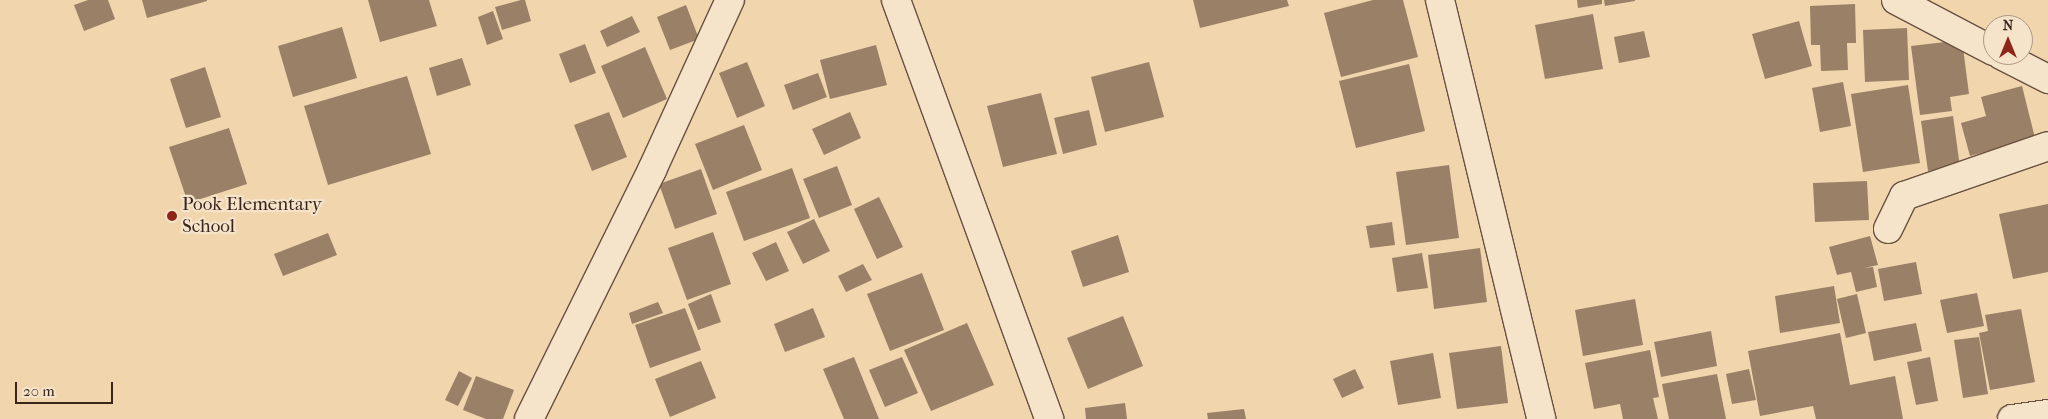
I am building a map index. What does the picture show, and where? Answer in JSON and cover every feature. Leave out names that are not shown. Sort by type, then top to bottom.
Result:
[{"type":"street","points":[[529,419],[652,170],[730,0]]},
{"type":"street","points":[[896,0],[1049,419]]},
{"type":"street","points":[[1440,0],[1541,419]]},
{"type":"street","points":[[1896,0],[1983,46]]},
{"type":"street","points":[[2021,65],[2048,79]]},
{"type":"street","points":[[1888,229],[1904,196],[2048,146]]},
{"type":"street","points":[[2012,419],[2048,414]]},
{"type":"building","points":[[88,0],[108,0],[115,19],[84,31],[74,5]]},
{"type":"building","points":[[142,0],[207,0],[207,1],[147,18]]},
{"type":"building","points":[[368,0],[429,0],[437,26],[380,42]]},
{"type":"building","points":[[525,0],[531,21],[502,30],[495,7]]},
{"type":"building","points":[[1193,0],[1287,0],[1289,6],[1200,28]]},
{"type":"building","points":[[1373,0],[1403,0],[1418,57],[1341,77],[1324,13]]},
{"type":"building","points":[[1577,0],[1602,0],[1602,4],[1578,8]]},
{"type":"building","points":[[1604,0],[1635,0],[1635,1],[1605,6]]},
{"type":"building","points":[[1855,4],[1856,43],[1847,43],[1848,70],[1821,71],[1820,45],[1811,45],[1810,6]]},
{"type":"building","points":[[686,5],[699,39],[670,50],[657,17]]},
{"type":"building","points":[[493,11],[503,39],[487,45],[478,17]]},
{"type":"building","points":[[1593,14],[1603,69],[1545,79],[1535,25]]},
{"type":"building","points":[[632,16],[640,32],[607,47],[600,31]]},
{"type":"building","points":[[1799,21],[1812,66],[1765,79],[1752,34]]},
{"type":"building","points":[[342,27],[357,78],[293,97],[278,46]]},
{"type":"building","points":[[1907,28],[1909,80],[1865,82],[1863,30]]},
{"type":"building","points":[[1644,31],[1650,57],[1619,63],[1614,37]]},
{"type":"building","points":[[1962,40],[1969,94],[1950,97],[1952,111],[1920,115],[1911,46]]},
{"type":"building","points":[[585,44],[596,73],[570,83],[559,54]]},
{"type":"building","points":[[876,45],[887,85],[830,99],[820,60]]},
{"type":"building","points":[[645,47],[667,99],[623,118],[601,66]]},
{"type":"building","points":[[462,58],[471,85],[437,96],[429,68]]},
{"type":"building","points":[[747,62],[765,106],[737,118],[719,73]]},
{"type":"building","points":[[1149,62],[1164,117],[1105,132],[1091,77]]},
{"type":"building","points":[[1409,64],[1425,131],[1356,148],[1339,81]]},
{"type":"building","points":[[205,67],[221,117],[186,128],[170,79]]},
{"type":"building","points":[[818,73],[827,97],[793,110],[784,85]]},
{"type":"building","points":[[407,76],[431,154],[328,185],[304,106]]},
{"type":"building","points":[[1843,82],[1851,126],[1820,132],[1812,88]]},
{"type":"building","points":[[1908,85],[1920,163],[1863,172],[1851,94]]},
{"type":"building","points":[[2022,86],[2035,138],[1970,156],[1961,123],[1986,116],[1981,97]]},
{"type":"building","points":[[1041,93],[1057,154],[1003,167],[987,106]]},
{"type":"building","points":[[1089,110],[1097,145],[1063,154],[1054,118]]},
{"type":"building","points":[[609,112],[627,157],[592,171],[574,125]]},
{"type":"building","points":[[850,112],[861,138],[824,155],[812,129]]},
{"type":"building","points":[[1953,116],[1960,167],[1928,171],[1921,121]]},
{"type":"building","points":[[744,125],[762,170],[713,190],[695,144]]},
{"type":"building","points":[[229,128],[247,184],[188,203],[169,147]]},
{"type":"building","points":[[1449,165],[1459,238],[1406,245],[1396,172]]},
{"type":"building","points":[[837,166],[852,205],[819,218],[803,179]]},
{"type":"building","points":[[792,168],[810,218],[744,241],[726,192]]},
{"type":"building","points":[[701,169],[717,214],[675,229],[659,184]]},
{"type":"building","points":[[1867,181],[1869,220],[1815,222],[1813,183]]},
{"type":"building","points":[[879,197],[903,247],[877,259],[854,209]]},
{"type":"building","points":[[2048,204],[2048,272],[2013,279],[1999,214]]},
{"type":"building","points":[[814,219],[830,251],[803,264],[787,232]]},
{"type":"building","points":[[1392,222],[1395,245],[1370,248],[1366,226]]},
{"type":"building","points":[[713,232],[731,284],[687,300],[668,248]]},
{"type":"building","points":[[328,233],[337,255],[283,276],[274,254]]},
{"type":"building","points":[[1118,235],[1129,272],[1083,287],[1071,251]]},
{"type":"building","points":[[1870,236],[1878,265],[1864,268],[1873,267],[1877,287],[1856,292],[1851,272],[1837,275],[1829,247]]},
{"type":"building","points":[[776,242],[789,271],[766,281],[752,253]]},
{"type":"building","points":[[1480,248],[1487,302],[1434,309],[1428,255]]},
{"type":"building","points":[[1422,253],[1428,288],[1397,292],[1392,258]]},
{"type":"building","points":[[1916,262],[1922,294],[1884,301],[1878,269]]},
{"type":"building","points":[[863,264],[872,280],[846,292],[838,276]]},
{"type":"building","points":[[922,273],[944,330],[890,351],[867,294]]},
{"type":"building","points":[[1834,286],[1840,323],[1780,333],[1775,296]]},
{"type":"building","points":[[1977,293],[1984,326],[1947,333],[1940,300]]},
{"type":"building","points":[[711,294],[721,322],[698,330],[688,304]]},
{"type":"building","points":[[1857,294],[1866,333],[1846,338],[1837,299]]},
{"type":"building","points":[[1635,299],[1643,345],[1583,356],[1575,310]]},
{"type":"building","points":[[658,302],[663,313],[632,324],[629,313]]},
{"type":"building","points":[[685,308],[701,350],[650,368],[635,325]]},
{"type":"building","points":[[813,308],[825,337],[785,352],[774,324]]},
{"type":"building","points":[[2021,309],[2035,382],[1990,390],[1979,333],[1988,331],[1985,315]]},
{"type":"building","points":[[1123,316],[1143,366],[1088,389],[1067,338]]},
{"type":"building","points":[[967,323],[994,385],[931,411],[904,350]]},
{"type":"building","points":[[1916,323],[1922,351],[1874,361],[1868,332]]},
{"type":"building","points":[[1711,331],[1717,366],[1661,377],[1654,342]]},
{"type":"building","points":[[1840,333],[1850,385],[1895,376],[1903,419],[1816,419],[1813,406],[1760,416],[1748,351]]},
{"type":"building","points":[[1979,337],[1988,394],[1963,398],[1954,340]]},
{"type":"building","points":[[1501,346],[1508,403],[1457,409],[1449,353]]},
{"type":"building","points":[[1650,350],[1659,397],[1653,398],[1658,419],[1623,419],[1620,404],[1594,409],[1585,363]]},
{"type":"building","points":[[1433,353],[1441,398],[1398,405],[1390,361]]},
{"type":"building","points":[[854,357],[879,419],[844,419],[823,369]]},
{"type":"building","points":[[902,357],[918,393],[885,407],[869,370]]},
{"type":"building","points":[[1930,357],[1938,401],[1916,405],[1907,362]]},
{"type":"building","points":[[701,361],[716,398],[670,417],[655,379]]},
{"type":"building","points":[[1355,369],[1364,388],[1342,398],[1333,379]]},
{"type":"building","points":[[1749,369],[1756,400],[1732,404],[1726,374]]},
{"type":"building","points":[[459,371],[472,378],[458,406],[445,400]]},
{"type":"building","points":[[1717,374],[1726,419],[1669,419],[1662,384]]},
{"type":"building","points":[[476,376],[514,390],[503,419],[486,419],[463,410]]},
{"type":"building","points":[[1125,403],[1127,419],[1086,419],[1085,408]]},
{"type":"building","points":[[1244,409],[1246,419],[1208,419],[1207,413]]},
{"type":"place","name":"Pook Elementary School","points":[[172,216]]}]
